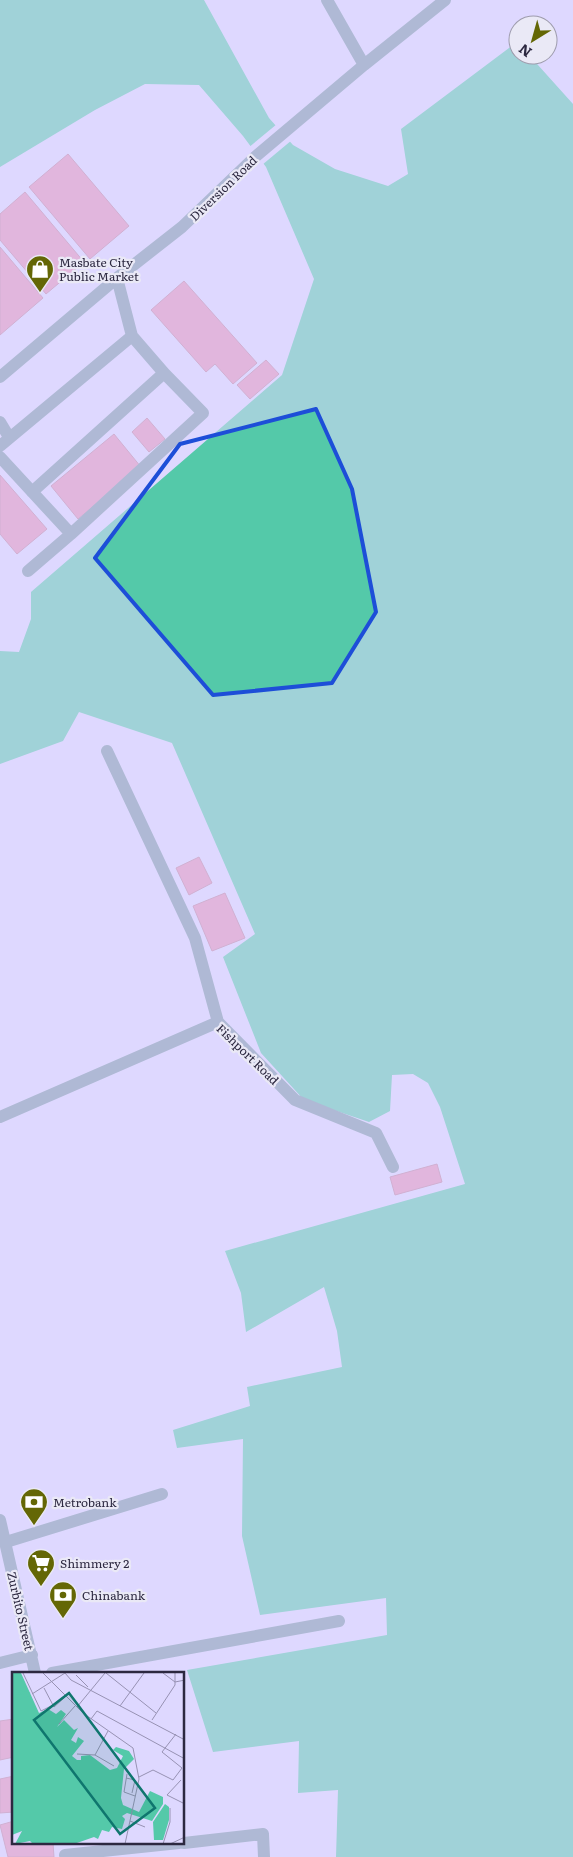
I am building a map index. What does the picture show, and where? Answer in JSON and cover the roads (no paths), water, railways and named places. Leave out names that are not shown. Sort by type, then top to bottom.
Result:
[{"type":"street","points":[[326,0],[364,65]]},
{"type":"street","name":"Diversion Road","points":[[0,377],[117,278],[182,227],[255,157],[445,0]]},
{"type":"street","points":[[28,571],[203,413],[164,374],[132,336],[117,278]]},
{"type":"street","points":[[0,422],[5,441],[132,336]]},
{"type":"street","points":[[32,492],[164,374]]},
{"type":"street","points":[[0,457],[71,534]]},
{"type":"street","points":[[107,752],[194,938],[218,1022]]},
{"type":"street","name":"Fishport Road","points":[[0,1117],[218,1022],[295,1100],[376,1133],[393,1167]]},
{"type":"street","points":[[6,1542],[162,1494]]},
{"type":"street","name":"Zurbito Street","points":[[0,1520],[32,1655],[34,1672]]},
{"type":"street","points":[[58,1672],[339,1621]]},
{"type":"street","points":[[0,1663],[32,1655]]},
{"type":"street","points":[[185,1843],[263,1834],[264,1857]]},
{"type":"street","points":[[64,1852],[166,1844]]},
{"type":"place","name":"Masbate City Public Market","points":[[40,293]]},
{"type":"place","name":"Metrobank","points":[[34,1526]]},
{"type":"place","name":"Shimmery 2","points":[[41,1587]]},
{"type":"place","name":"Chinabank","points":[[63,1619]]}]
